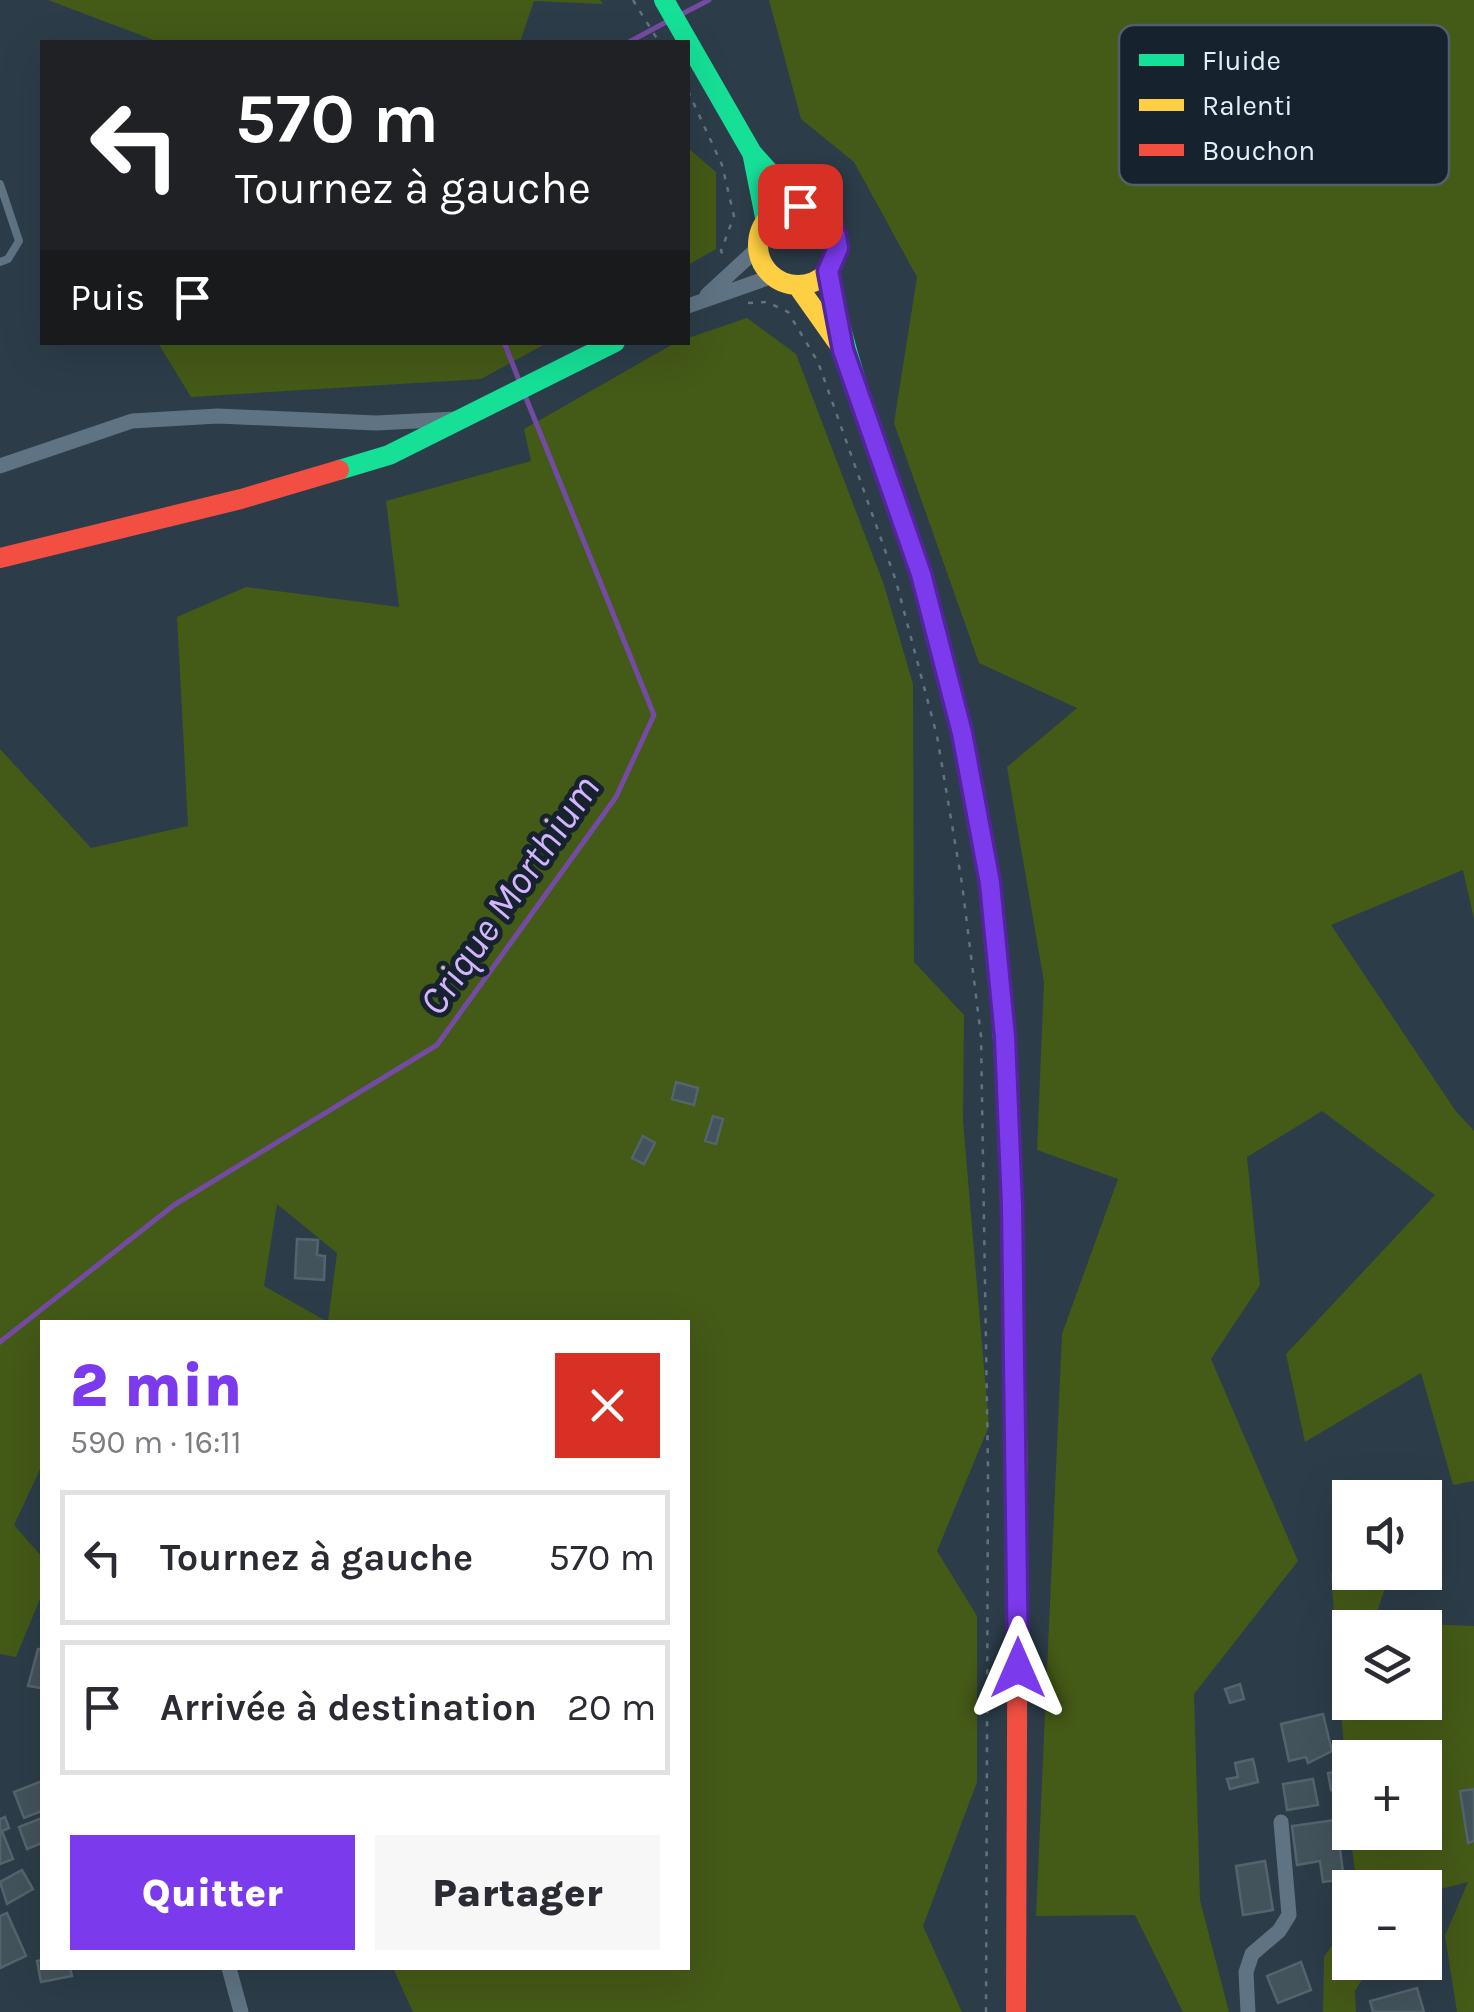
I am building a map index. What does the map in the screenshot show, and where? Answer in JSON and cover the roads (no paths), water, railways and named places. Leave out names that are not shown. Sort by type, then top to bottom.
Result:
[{"type":"main road","points":[[664,0],[688,40]]},
{"type":"main road","points":[[690,44],[752,153],[800,206],[824,214],[836,236],[838,248],[828,271],[820,279],[797,286]]},
{"type":"main road","points":[[752,153],[766,222]]},
{"type":"main road","points":[[800,206],[776,212],[766,222],[758,248],[772,276],[797,286],[843,350]]},
{"type":"main road","points":[[828,271],[843,350],[921,574],[962,733],[990,883],[1005,1037],[1018,1470],[1018,2012]]},
{"type":"main road","points":[[0,558],[241,499],[389,455],[609,345]]},
{"type":"street","points":[[690,305],[734,280],[758,248]]},
{"type":"street","points":[[734,280],[772,276]]},
{"type":"street","points":[[0,466],[132,421],[218,416],[376,424],[456,419]]},
{"type":"street","points":[[1248,2012],[1246,1972],[1252,1954],[1278,1931],[1289,1914],[1281,1822]]},
{"type":"street","points":[[230,1970],[241,2012]]},
{"type":"lane","points":[[0,184],[19,241],[8,259],[0,262]]},
{"type":"waterway","name":"Crique Morthium","points":[[680,15],[709,0]]},
{"type":"waterway","name":"Crique Morthium","points":[[633,40],[670,20]]},
{"type":"waterway","name":"Crique Morthium","points":[[505,345],[520,383]]},
{"type":"waterway","name":"Crique Morthium","points":[[0,1342],[174,1205],[437,1045],[616,797],[654,715],[524,393]]}]
